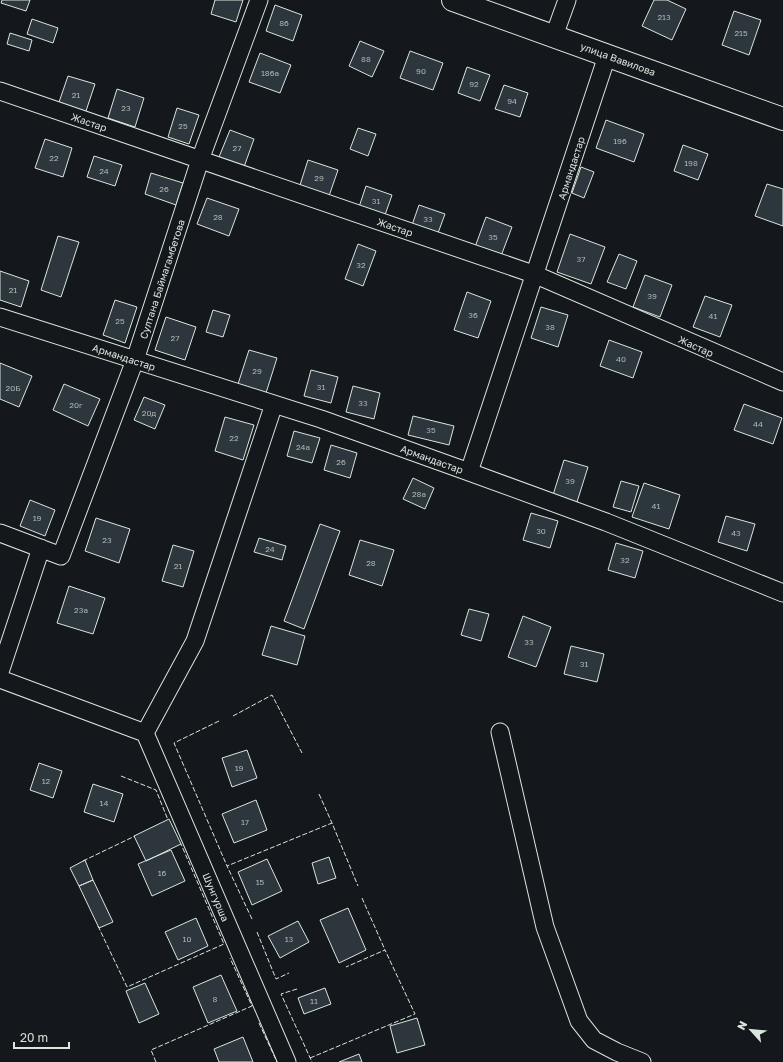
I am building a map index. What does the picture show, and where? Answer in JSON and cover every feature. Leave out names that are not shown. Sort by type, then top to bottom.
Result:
[{"type":"street","name":"Султана Баймагамбетова","points":[[42,548],[61,556],[135,360],[200,160],[259,0]]},
{"type":"street","name":"улица Вавилова","points":[[453,0],[783,119]]},
{"type":"street","points":[[554,36],[567,0]]},
{"type":"street","name":"Армандастар","points":[[0,317],[274,404],[469,472],[536,275],[607,56]]},
{"type":"street","name":"Жастар","points":[[0,91],[536,275],[783,382]]},
{"type":"street","points":[[0,679],[145,733],[195,641],[274,404]]},
{"type":"street","points":[[469,472],[606,522],[783,592]]},
{"type":"street","points":[[0,533],[42,548],[0,672]]},
{"type":"street","points":[[500,732],[545,927],[579,1021],[594,1040],[617,1052],[642,1062]]},
{"type":"street","name":"Шунгурша","points":[[145,733],[287,1062]]},
{"type":"building","points":[[2,0],[30,0],[26,11],[1,3]]},
{"type":"building","points":[[215,0],[243,0],[236,22],[211,14]]},
{"type":"building","points":[[654,0],[667,0],[686,9],[672,40],[642,26]]},
{"type":"building","points":[[275,5],[302,15],[293,41],[266,31]]},
{"type":"building","points":[[734,11],[761,20],[749,55],[722,45]]},
{"type":"building","points":[[32,19],[58,28],[53,43],[27,34]]},
{"type":"building","points":[[10,33],[32,40],[29,51],[7,44]]},
{"type":"building","points":[[360,41],[384,51],[372,77],[349,66]]},
{"type":"building","points":[[410,51],[443,63],[433,90],[400,78]]},
{"type":"building","points":[[260,53],[291,65],[280,93],[249,82]]},
{"type":"building","points":[[467,67],[490,75],[480,101],[458,93]]},
{"type":"building","points":[[68,76],[95,84],[85,114],[58,105]]},
{"type":"building","points":[[504,85],[528,93],[520,117],[495,109]]},
{"type":"building","points":[[117,89],[144,98],[135,127],[108,118]]},
{"type":"building","points":[[177,108],[199,115],[189,144],[168,137]]},
{"type":"building","points":[[606,120],[644,134],[634,162],[596,148]]},
{"type":"building","points":[[358,128],[376,134],[368,156],[350,149]]},
{"type":"building","points":[[230,130],[254,139],[244,167],[219,157]]},
{"type":"building","points":[[45,139],[72,148],[63,177],[35,168]]},
{"type":"building","points":[[683,145],[708,154],[698,180],[674,171]]},
{"type":"building","points":[[94,156],[122,165],[115,186],[87,177]]},
{"type":"building","points":[[308,160],[338,170],[329,196],[300,185]]},
{"type":"building","points":[[581,167],[594,172],[584,198],[572,193]]},
{"type":"building","points":[[151,173],[183,183],[176,205],[145,194]]},
{"type":"building","points":[[767,184],[783,189],[783,226],[755,216]]},
{"type":"building","points":[[366,186],[392,195],[385,215],[359,207]]},
{"type":"building","points":[[207,198],[239,209],[229,236],[197,224]]},
{"type":"building","points":[[419,205],[445,214],[438,233],[412,225]]},
{"type":"building","points":[[486,217],[512,227],[501,256],[475,247]]},
{"type":"building","points":[[570,234],[605,247],[591,284],[557,272]]},
{"type":"building","points":[[58,236],[79,242],[61,297],[41,290]]},
{"type":"building","points":[[358,244],[376,251],[363,286],[345,279]]},
{"type":"building","points":[[619,254],[637,261],[626,289],[607,282]]},
{"type":"building","points":[[0,271],[29,281],[21,307],[0,300]]},
{"type":"building","points":[[645,275],[672,285],[660,317],[633,307]]},
{"type":"building","points":[[467,292],[491,301],[478,338],[454,330]]},
{"type":"building","points":[[705,296],[732,305],[720,337],[693,327]]},
{"type":"building","points":[[115,300],[137,307],[125,343],[103,335]]},
{"type":"building","points":[[541,307],[568,315],[558,347],[531,338]]},
{"type":"building","points":[[213,310],[230,315],[223,337],[206,332]]},
{"type":"building","points":[[166,317],[196,327],[185,360],[155,350]]},
{"type":"building","points":[[609,340],[642,352],[633,378],[600,366]]},
{"type":"building","points":[[249,350],[277,358],[266,393],[238,384]]},
{"type":"building","points":[[0,363],[32,376],[19,407],[0,399]]},
{"type":"building","points":[[311,370],[338,377],[331,403],[304,396]]},
{"type":"building","points":[[64,384],[100,399],[88,426],[53,410]]},
{"type":"building","points":[[353,386],[380,393],[374,419],[346,412]]},
{"type":"building","points":[[144,397],[165,405],[155,429],[134,420]]},
{"type":"building","points":[[744,404],[782,418],[773,444],[734,430]]},
{"type":"building","points":[[413,416],[454,426],[449,445],[408,435]]},
{"type":"building","points":[[225,417],[254,425],[243,460],[215,451]]},
{"type":"building","points":[[294,431],[320,438],[312,463],[287,456]]},
{"type":"building","points":[[331,445],[357,453],[350,478],[324,470]]},
{"type":"building","points":[[564,460],[588,467],[577,502],[553,495]]},
{"type":"building","points":[[413,478],[434,488],[425,509],[403,499]]},
{"type":"building","points":[[621,481],[639,486],[631,512],[613,507]]},
{"type":"building","points":[[644,483],[680,495],[669,529],[632,517]]},
{"type":"building","points":[[30,500],[55,510],[45,536],[20,526]]},
{"type":"building","points":[[531,513],[558,521],[550,548],[523,540]]},
{"type":"building","points":[[726,516],[755,524],[747,551],[718,542]]},
{"type":"building","points":[[96,518],[130,529],[119,563],[85,551]]},
{"type":"building","points":[[320,524],[340,531],[304,629],[284,621]]},
{"type":"building","points":[[259,538],[286,546],[282,560],[254,552]]},
{"type":"building","points":[[360,540],[394,550],[382,586],[349,575]]},
{"type":"building","points":[[616,543],[643,551],[635,578],[608,570]]},
{"type":"building","points":[[173,545],[194,551],[183,587],[162,581]]},
{"type":"building","points":[[69,586],[105,598],[93,634],[57,623]]},
{"type":"building","points":[[469,609],[489,614],[481,641],[461,635]]},
{"type":"building","points":[[523,616],[551,627],[536,667],[508,657]]},
{"type":"building","points":[[271,626],[305,636],[297,665],[262,655]]},
{"type":"building","points":[[571,646],[604,654],[597,682],[564,674]]},
{"type":"building","points":[[247,750],[257,778],[232,787],[222,758]]},
{"type":"building","points":[[39,763],[62,771],[53,798],[30,790]]},
{"type":"building","points":[[93,784],[123,794],[114,822],[84,812]]},
{"type":"building","points":[[256,800],[267,830],[234,843],[222,814]]},
{"type":"building","points":[[169,819],[181,844],[146,861],[134,836]]},
{"type":"building","points":[[171,850],[185,881],[152,896],[138,864]]},
{"type":"building","points":[[329,857],[336,878],[318,884],[312,863]]},
{"type":"building","points":[[267,859],[282,891],[252,905],[238,872]]},
{"type":"building","points":[[85,860],[93,880],[79,886],[70,868]]},
{"type":"building","points":[[93,880],[113,922],[99,928],[79,886]]},
{"type":"building","points":[[348,908],[366,950],[339,963],[320,920]]},
{"type":"building","points":[[196,918],[208,946],[178,960],[165,932]]},
{"type":"building","points":[[298,921],[309,942],[280,958],[268,936]]},
{"type":"building","points":[[221,975],[237,1011],[208,1023],[193,987]]},
{"type":"building","points":[[145,983],[159,1014],[139,1023],[126,991]]},
{"type":"building","points":[[325,988],[331,1004],[304,1014],[298,998]]},
{"type":"building","points":[[417,1018],[425,1045],[397,1053],[390,1026]]},
{"type":"building","points":[[243,1037],[253,1062],[219,1062],[214,1049]]},
{"type":"building","points":[[359,1054],[362,1062],[339,1062]]},
{"type":"fence","points":[[233,716],[272,695],[302,753]]},
{"type":"fence","points":[[219,721],[174,743],[227,866]]},
{"type":"fence","points":[[121,776],[156,790],[168,820]]},
{"type":"fence","points":[[319,794],[332,823]]},
{"type":"fence","points":[[252,919],[227,866],[332,823],[358,886]]},
{"type":"fence","points":[[83,861],[135,836]]},
{"type":"fence","points":[[98,926],[127,987],[224,944],[181,844]]},
{"type":"fence","points":[[362,898],[385,950]]},
{"type":"fence","points":[[257,932],[276,979],[289,973]]},
{"type":"fence","points":[[310,1058],[415,1014],[385,950],[346,967]]},
{"type":"fence","points":[[156,1062],[151,1050],[252,1006],[230,958]]},
{"type":"fence","points":[[297,989],[281,994],[312,1062]]},
{"type":"fence","points":[[259,1023],[277,1062]]}]
